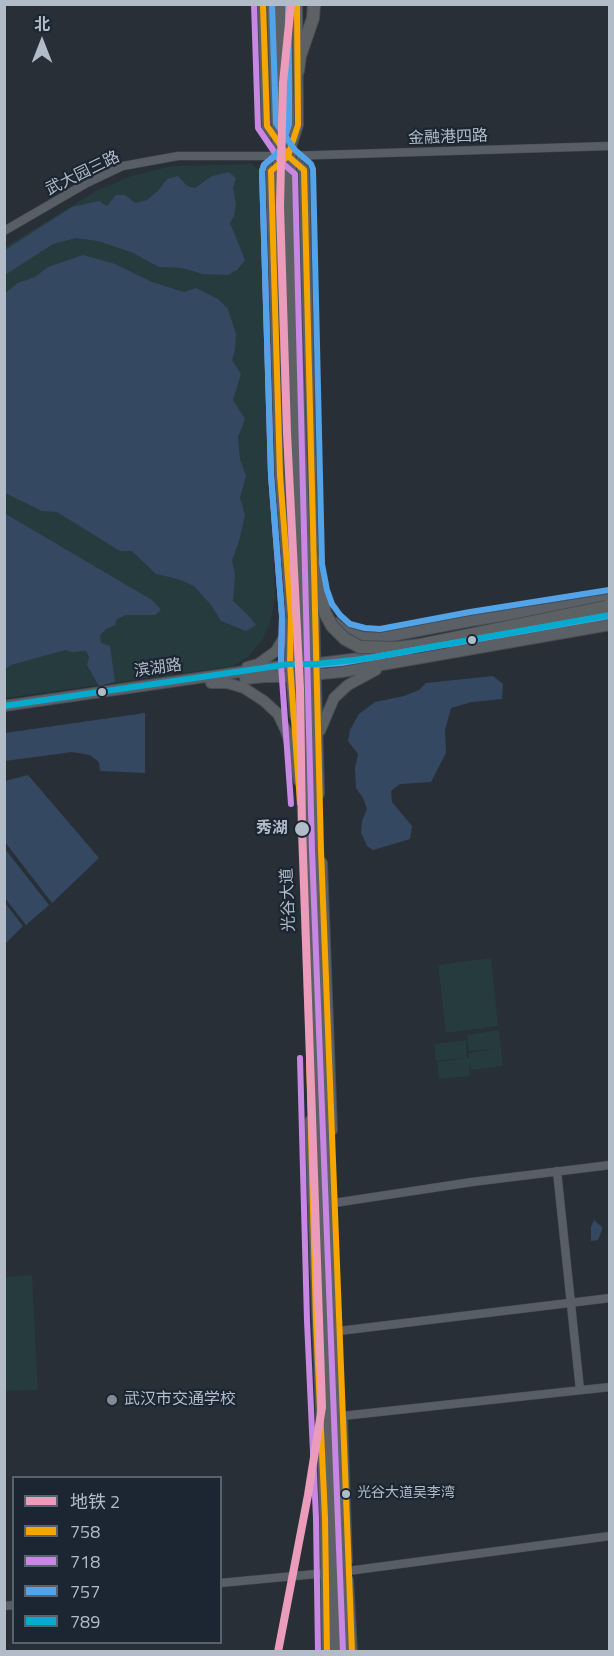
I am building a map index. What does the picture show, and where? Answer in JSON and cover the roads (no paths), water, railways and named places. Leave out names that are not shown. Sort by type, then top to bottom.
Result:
[{"type":"highway","points":[[273,4],[336,1652]]},
{"type":"highway","points":[[284,4],[345,1652]]},
{"type":"highway","points":[[298,71],[300,56],[313,18],[314,4]]},
{"type":"highway","points":[[302,478],[311,551],[325,613],[332,626],[345,639],[360,647],[378,649],[412,646],[609,607]]},
{"type":"main road","name":"光谷大道","points":[[263,4],[267,126],[288,156],[304,170],[316,669],[352,1652]]},
{"type":"main road","name":"光谷大道","points":[[297,4],[298,125],[288,156],[271,171],[280,476],[291,616],[290,664],[299,784],[307,971],[316,1321],[325,1518],[327,1652]]},
{"type":"main road","points":[[313,565],[318,592],[324,608],[333,621],[346,632],[363,638],[381,639],[471,621],[609,607]]},
{"type":"main road","points":[[316,669],[428,649],[609,607]]},
{"type":"main road","points":[[211,680],[258,664],[276,651],[286,634],[291,616]]},
{"type":"main road","points":[[316,669],[342,672],[609,625]]},
{"type":"main road","points":[[319,758],[320,733],[334,698],[348,685],[391,663]]},
{"type":"main road","name":"滨湖路","points":[[4,712],[211,680],[290,664],[316,669]]},
{"type":"main road","name":"滨湖路","points":[[4,706],[211,680],[291,678],[316,669]]},
{"type":"main road","points":[[211,680],[244,688],[264,701],[278,714],[293,752],[299,784]]},
{"type":"street","name":"金融港四路","points":[[288,156],[609,146]]},
{"type":"street","name":"武大园三路","points":[[4,231],[85,184],[123,166],[178,156],[288,156]]},
{"type":"street","points":[[334,1203],[609,1164]]},
{"type":"street","points":[[557,1171],[580,1390]]},
{"type":"street","points":[[339,1332],[609,1298]]},
{"type":"street","points":[[342,1416],[609,1387]]},
{"type":"street","points":[[222,1583],[348,1571],[609,1536]]},
{"type":"water","points":[[229,172],[236,178],[233,188],[236,205],[230,223],[245,260],[237,270],[228,275],[203,274],[182,268],[159,267],[131,252],[98,241],[76,238],[53,244],[5,275],[5,250],[72,207],[99,201],[107,206],[116,195],[125,195],[135,203],[147,200],[167,179],[178,176],[187,186],[195,188],[212,176]]},
{"type":"water","points":[[83,255],[115,264],[152,282],[184,292],[196,288],[218,299],[228,309],[236,334],[232,360],[241,374],[233,400],[245,419],[238,437],[240,459],[246,476],[240,498],[245,515],[232,560],[235,574],[233,601],[256,625],[246,631],[221,621],[211,605],[194,586],[178,579],[156,574],[132,551],[120,551],[57,512],[42,511],[5,493],[5,293],[18,283],[35,277],[48,267]]},
{"type":"water","points":[[4,513],[152,600],[161,610],[155,615],[126,615],[117,619],[115,625],[100,635],[101,643],[110,646],[115,682],[99,686],[87,665],[89,657],[86,651],[65,650],[11,665],[5,669]]},
{"type":"water","points":[[493,676],[503,684],[502,699],[472,702],[451,708],[445,730],[446,753],[431,782],[400,784],[391,791],[392,802],[412,826],[410,839],[373,850],[367,846],[361,832],[362,821],[367,809],[356,788],[355,768],[358,754],[348,741],[350,730],[359,714],[375,702],[404,696],[419,690],[426,683]]},
{"type":"water","points":[[145,713],[145,773],[100,771],[99,762],[90,755],[72,752],[5,761],[5,733]]},
{"type":"water","points":[[28,775],[99,858],[52,903],[5,842],[5,781]]},
{"type":"water","points":[[5,849],[49,905],[26,925],[5,898]]},
{"type":"water","points":[[4,903],[23,926],[5,944]]},
{"type":"water","points":[[594,1220],[602,1227],[602,1230],[598,1240],[591,1241],[591,1227]]},
{"type":"metro line","name":"2","points":[[278,1652],[322,1407],[302,827],[300,689],[287,433],[280,206],[283,83],[291,4]]},
{"type":"place","name":"秀湖","points":[[302,829]]},
{"type":"place","name":"武汉市交通学校","points":[[112,1400]]},
{"type":"place","name":"光谷大道吴李湾","points":[[346,1494]]}]
